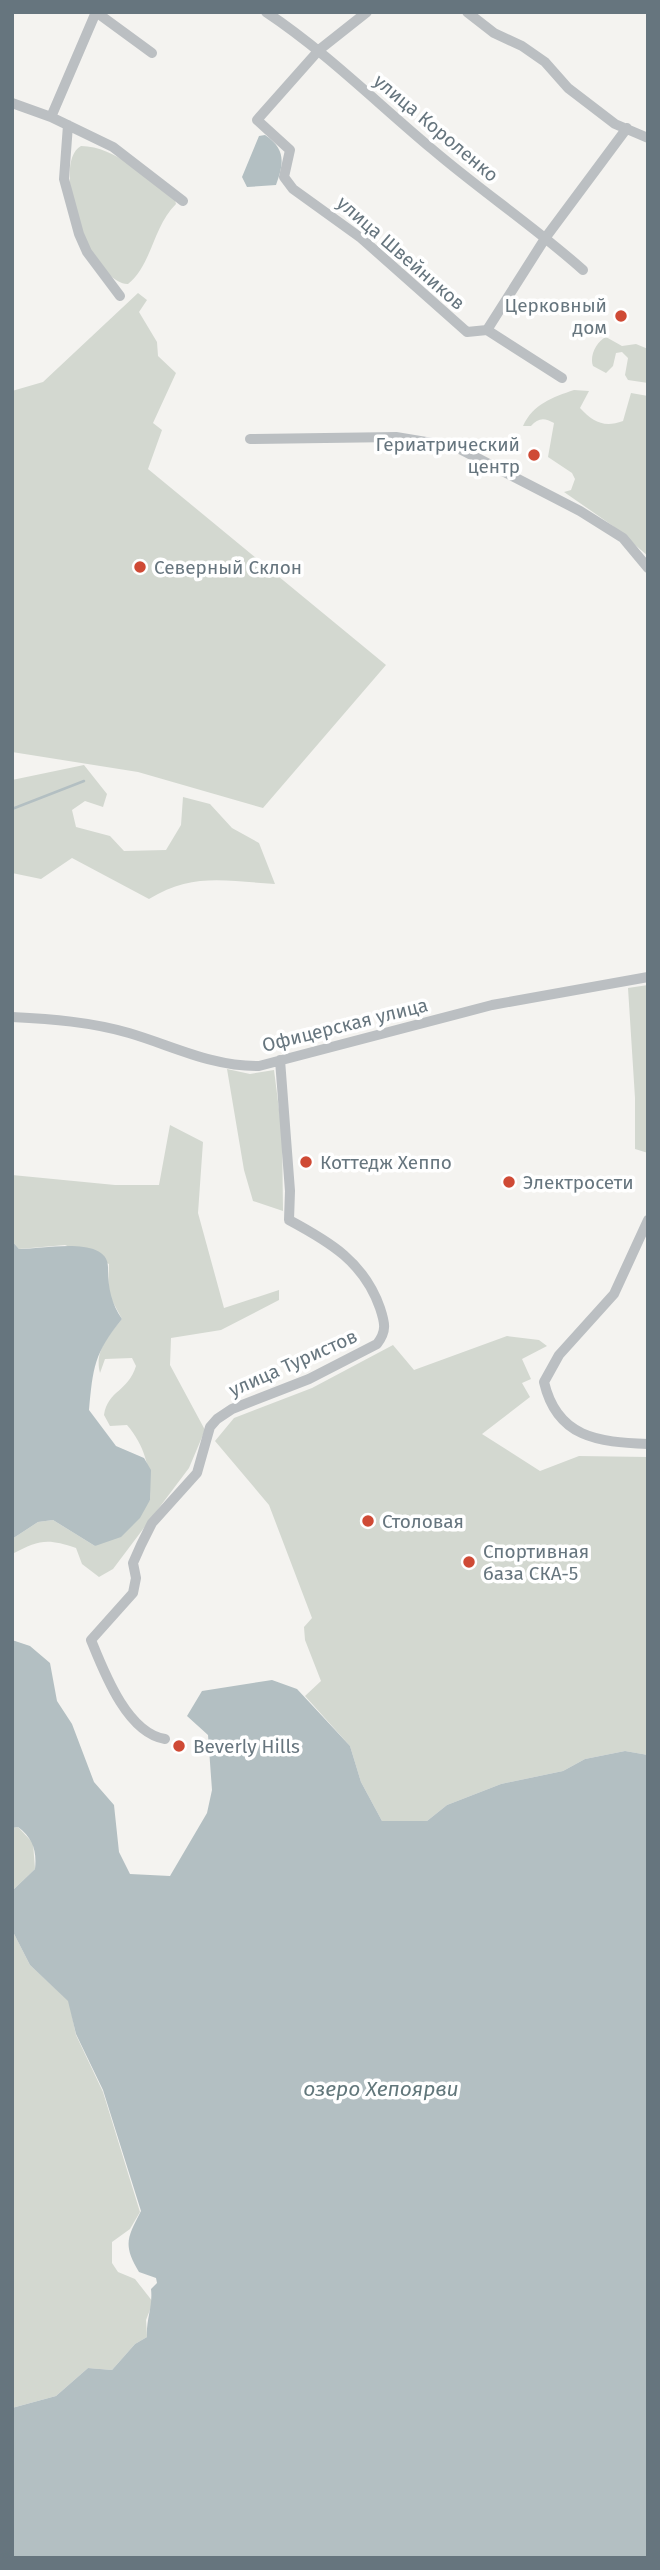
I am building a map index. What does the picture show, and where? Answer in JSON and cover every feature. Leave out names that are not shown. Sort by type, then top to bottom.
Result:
[{"type":"street","points":[[51,117],[96,12],[152,53]]},
{"type":"street","name":"улица Короленко","points":[[266,12],[319,50],[463,175],[546,237],[583,270]]},
{"type":"street","points":[[319,50],[366,12]]},
{"type":"street","points":[[467,12],[494,33],[522,46],[545,62],[568,88],[615,124],[648,138]]},
{"type":"street","name":"улица Швейников","points":[[319,50],[257,120],[290,150],[284,177],[293,188],[361,238],[467,332],[487,330],[562,377]]},
{"type":"street","points":[[12,103],[51,117],[113,147],[183,201]]},
{"type":"street","points":[[68,125],[64,179],[79,234],[87,252],[120,296]]},
{"type":"street","points":[[487,330],[546,237],[626,128]]},
{"type":"street","points":[[250,439],[302,436],[396,438],[456,447],[580,511],[623,538],[648,568]]},
{"type":"street","name":"Офицерская улица","points":[[12,1017],[95,1024],[238,1066],[259,1066],[492,1004],[648,978]]},
{"type":"street","name":"улица Туристов","points":[[164,1739],[143,1729],[123,1706],[91,1640],[133,1593],[136,1578],[133,1563],[152,1523],[197,1472],[210,1427],[217,1419],[232,1409],[309,1379],[377,1344],[384,1334],[384,1323],[367,1278],[355,1262],[315,1234],[289,1220],[289,1170],[280,1060]]},
{"type":"street","points":[[648,1220],[614,1294],[559,1355],[544,1382],[548,1401],[556,1416],[572,1428],[593,1438],[648,1444]]},
{"type":"shaded area","points":[[81,146],[107,152],[119,158],[175,200],[176,204],[162,223],[142,267],[128,284],[117,281],[100,266],[88,249],[79,226],[71,195],[70,165],[74,153]]},
{"type":"shaded area","name":"Северный Склон","points":[[138,293],[147,300],[139,312],[157,342],[158,356],[176,373],[153,423],[162,430],[148,469],[386,665],[263,808],[138,772],[12,752],[12,391],[43,382]]},
{"type":"shaded area","points":[[606,337],[622,346],[636,344],[648,349],[648,383],[628,380],[625,375],[628,358],[622,352],[616,353],[613,366],[606,373],[593,366],[595,349]]},
{"type":"shaded area","points":[[574,390],[589,391],[580,408],[594,420],[604,424],[623,421],[631,393],[648,396],[648,556],[613,526],[564,492],[571,490],[575,479],[572,473],[548,457],[554,423],[541,419],[531,426],[523,426],[538,407]]},
{"type":"shaded area","points":[[84,765],[107,794],[103,807],[85,801],[72,810],[76,827],[110,836],[124,851],[166,850],[181,825],[183,797],[210,804],[232,828],[259,843],[275,884],[210,880],[180,885],[149,899],[72,858],[41,879],[12,873],[12,780]]},
{"type":"shaded area","points":[[648,985],[648,1153],[635,1149],[635,1098],[628,988]]},
{"type":"shaded area","points":[[227,1069],[250,1074],[274,1070],[282,1133],[283,1211],[253,1201],[244,1170]]},
{"type":"shaded area","points":[[170,1125],[203,1142],[198,1213],[224,1308],[279,1290],[279,1300],[221,1330],[171,1338],[170,1365],[205,1430],[189,1468],[113,1569],[99,1577],[82,1564],[76,1548],[43,1542],[12,1554],[12,1539],[38,1522],[53,1520],[95,1546],[150,1500],[150,1480],[139,1442],[127,1425],[110,1426],[104,1415],[110,1400],[128,1381],[136,1366],[132,1358],[105,1359],[100,1373],[101,1350],[122,1319],[108,1293],[109,1264],[65,1245],[19,1249],[12,1241],[12,1175],[115,1185],[159,1185]]},
{"type":"shaded area","name":"Спортивная база СКА-5","points":[[507,1336],[539,1340],[547,1346],[522,1359],[531,1379],[522,1383],[530,1397],[482,1434],[540,1471],[579,1456],[648,1457],[648,1755],[625,1751],[585,1759],[563,1771],[501,1784],[447,1805],[427,1821],[382,1821],[361,1782],[350,1746],[305,1696],[321,1681],[305,1640],[304,1627],[312,1618],[269,1505],[215,1441],[234,1418],[312,1388],[393,1345],[414,1370]]},
{"type":"shaded area","points":[[18,1827],[33,1843],[35,1869],[12,1891],[12,1828]]},
{"type":"shaded area","points":[[12,1930],[30,1965],[69,2001],[76,2035],[103,2092],[140,2212],[130,2229],[112,2242],[112,2263],[118,2272],[135,2279],[153,2302],[146,2320],[147,2337],[135,2344],[112,2370],[88,2368],[56,2396],[12,2408]]},
{"type":"water","points":[[265,135],[280,151],[282,163],[276,185],[247,187],[242,177],[259,136]]},
{"type":"water","points":[[12,1241],[19,1249],[71,1246],[97,1251],[105,1257],[111,1295],[122,1319],[96,1361],[89,1410],[116,1446],[144,1458],[151,1470],[150,1500],[140,1518],[121,1537],[95,1546],[53,1520],[38,1522],[12,1539]]},
{"type":"water","name":"озеро Хепоярви","points":[[12,1640],[30,1646],[50,1663],[57,1701],[72,1724],[94,1782],[114,1805],[119,1852],[130,1874],[170,1876],[207,1813],[212,1790],[208,1735],[187,1716],[202,1691],[272,1680],[297,1689],[350,1746],[361,1782],[382,1821],[427,1821],[447,1805],[501,1784],[563,1771],[585,1759],[625,1751],[648,1755],[648,2558],[12,2558],[12,2408],[56,2396],[88,2368],[112,2370],[135,2344],[147,2337],[151,2289],[157,2283],[156,2278],[139,2272],[130,2254],[130,2234],[141,2211],[103,2090],[76,2034],[68,2001],[30,1965],[12,1930],[12,1891],[35,1869],[35,1862],[30,1840],[18,1827],[12,1828]]},
{"type":"waterway","points":[[12,809],[84,781]]},
{"type":"place","name":"Церковный дом","points":[[621,316]]},
{"type":"place","name":"Гериатрический центр","points":[[534,455]]},
{"type":"place","name":"Северный Склон","points":[[140,567]]},
{"type":"place","name":"Коттедж Хеппо","points":[[306,1162]]},
{"type":"place","name":"Электросети","points":[[509,1182]]},
{"type":"place","name":"Столовая","points":[[368,1521]]},
{"type":"place","name":"Спортивная база СКА-5","points":[[469,1562]]},
{"type":"place","name":"Beverly Hills","points":[[179,1746]]}]
